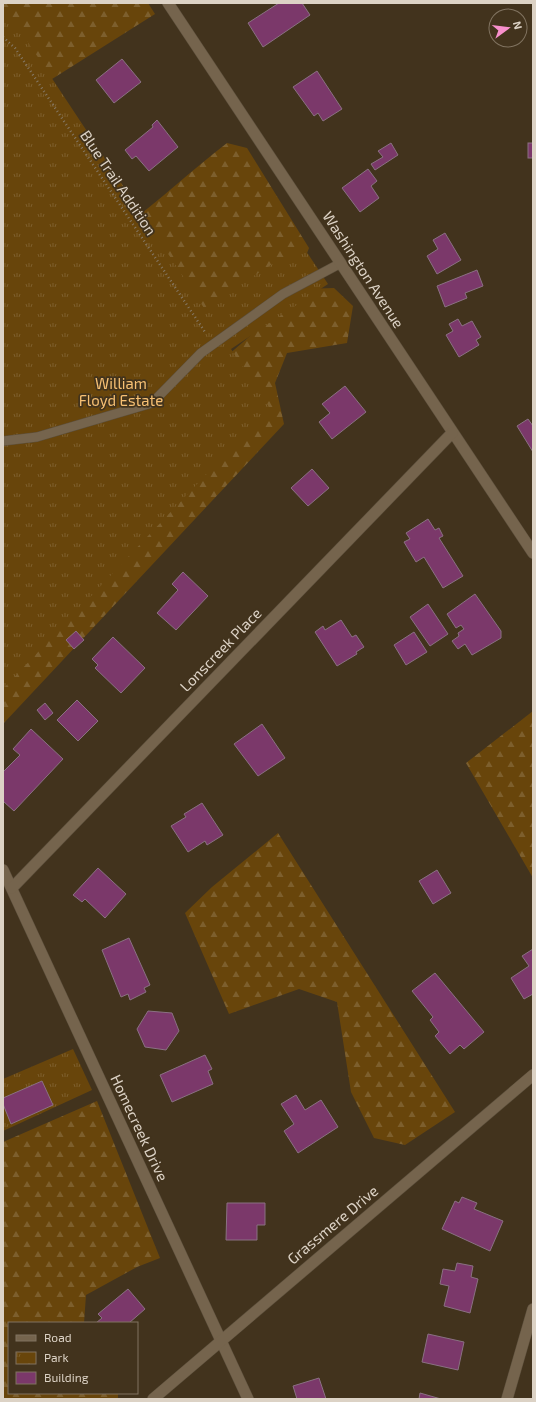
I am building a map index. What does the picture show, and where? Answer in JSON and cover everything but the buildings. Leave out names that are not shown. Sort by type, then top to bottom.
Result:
[{"type":"street","name":"Washington Avenue","points":[[168,3],[533,553]]},
{"type":"street","name":"Lonscreek Place","points":[[12,888],[452,433]]},
{"type":"street","name":"Homecreek Drive","points":[[3,870],[248,1399]]},
{"type":"street","name":"Grassmere Drive","points":[[153,1399],[533,1075]]},
{"type":"street","points":[[507,1399],[533,1309]]},
{"type":"lane","points":[[3,441],[37,437],[152,403],[201,353],[213,344],[283,294],[341,263]]},
{"type":"path","name":"Blue Trail Addition","points":[[3,37],[15,48],[213,344]]},
{"type":"green space","points":[[6,3],[148,3],[155,14],[41,86],[124,227],[227,143],[247,148],[309,248],[302,266],[3,429],[3,5]]},
{"type":"green space","name":"William Floyd Estate","points":[[3,11],[12,18],[204,308],[302,245],[328,284],[231,349],[271,410],[237,442],[3,689]]},
{"type":"green space","points":[[334,288],[353,306],[347,343],[287,353],[275,383],[284,424],[3,724],[3,452],[166,409],[304,289]]},
{"type":"green space","points":[[533,711],[533,878],[466,763]]},
{"type":"green space","points":[[278,833],[455,1112],[405,1145],[374,1138],[351,1092],[337,1002],[299,989],[229,1014],[185,913],[212,887]]},
{"type":"green space","points":[[73,1049],[92,1090],[3,1131],[3,1079]]},
{"type":"green space","points":[[97,1101],[160,1258],[137,1267],[86,1295],[84,1322],[8,1322],[8,1394],[118,1394],[118,1399],[3,1399],[3,1142]]}]
